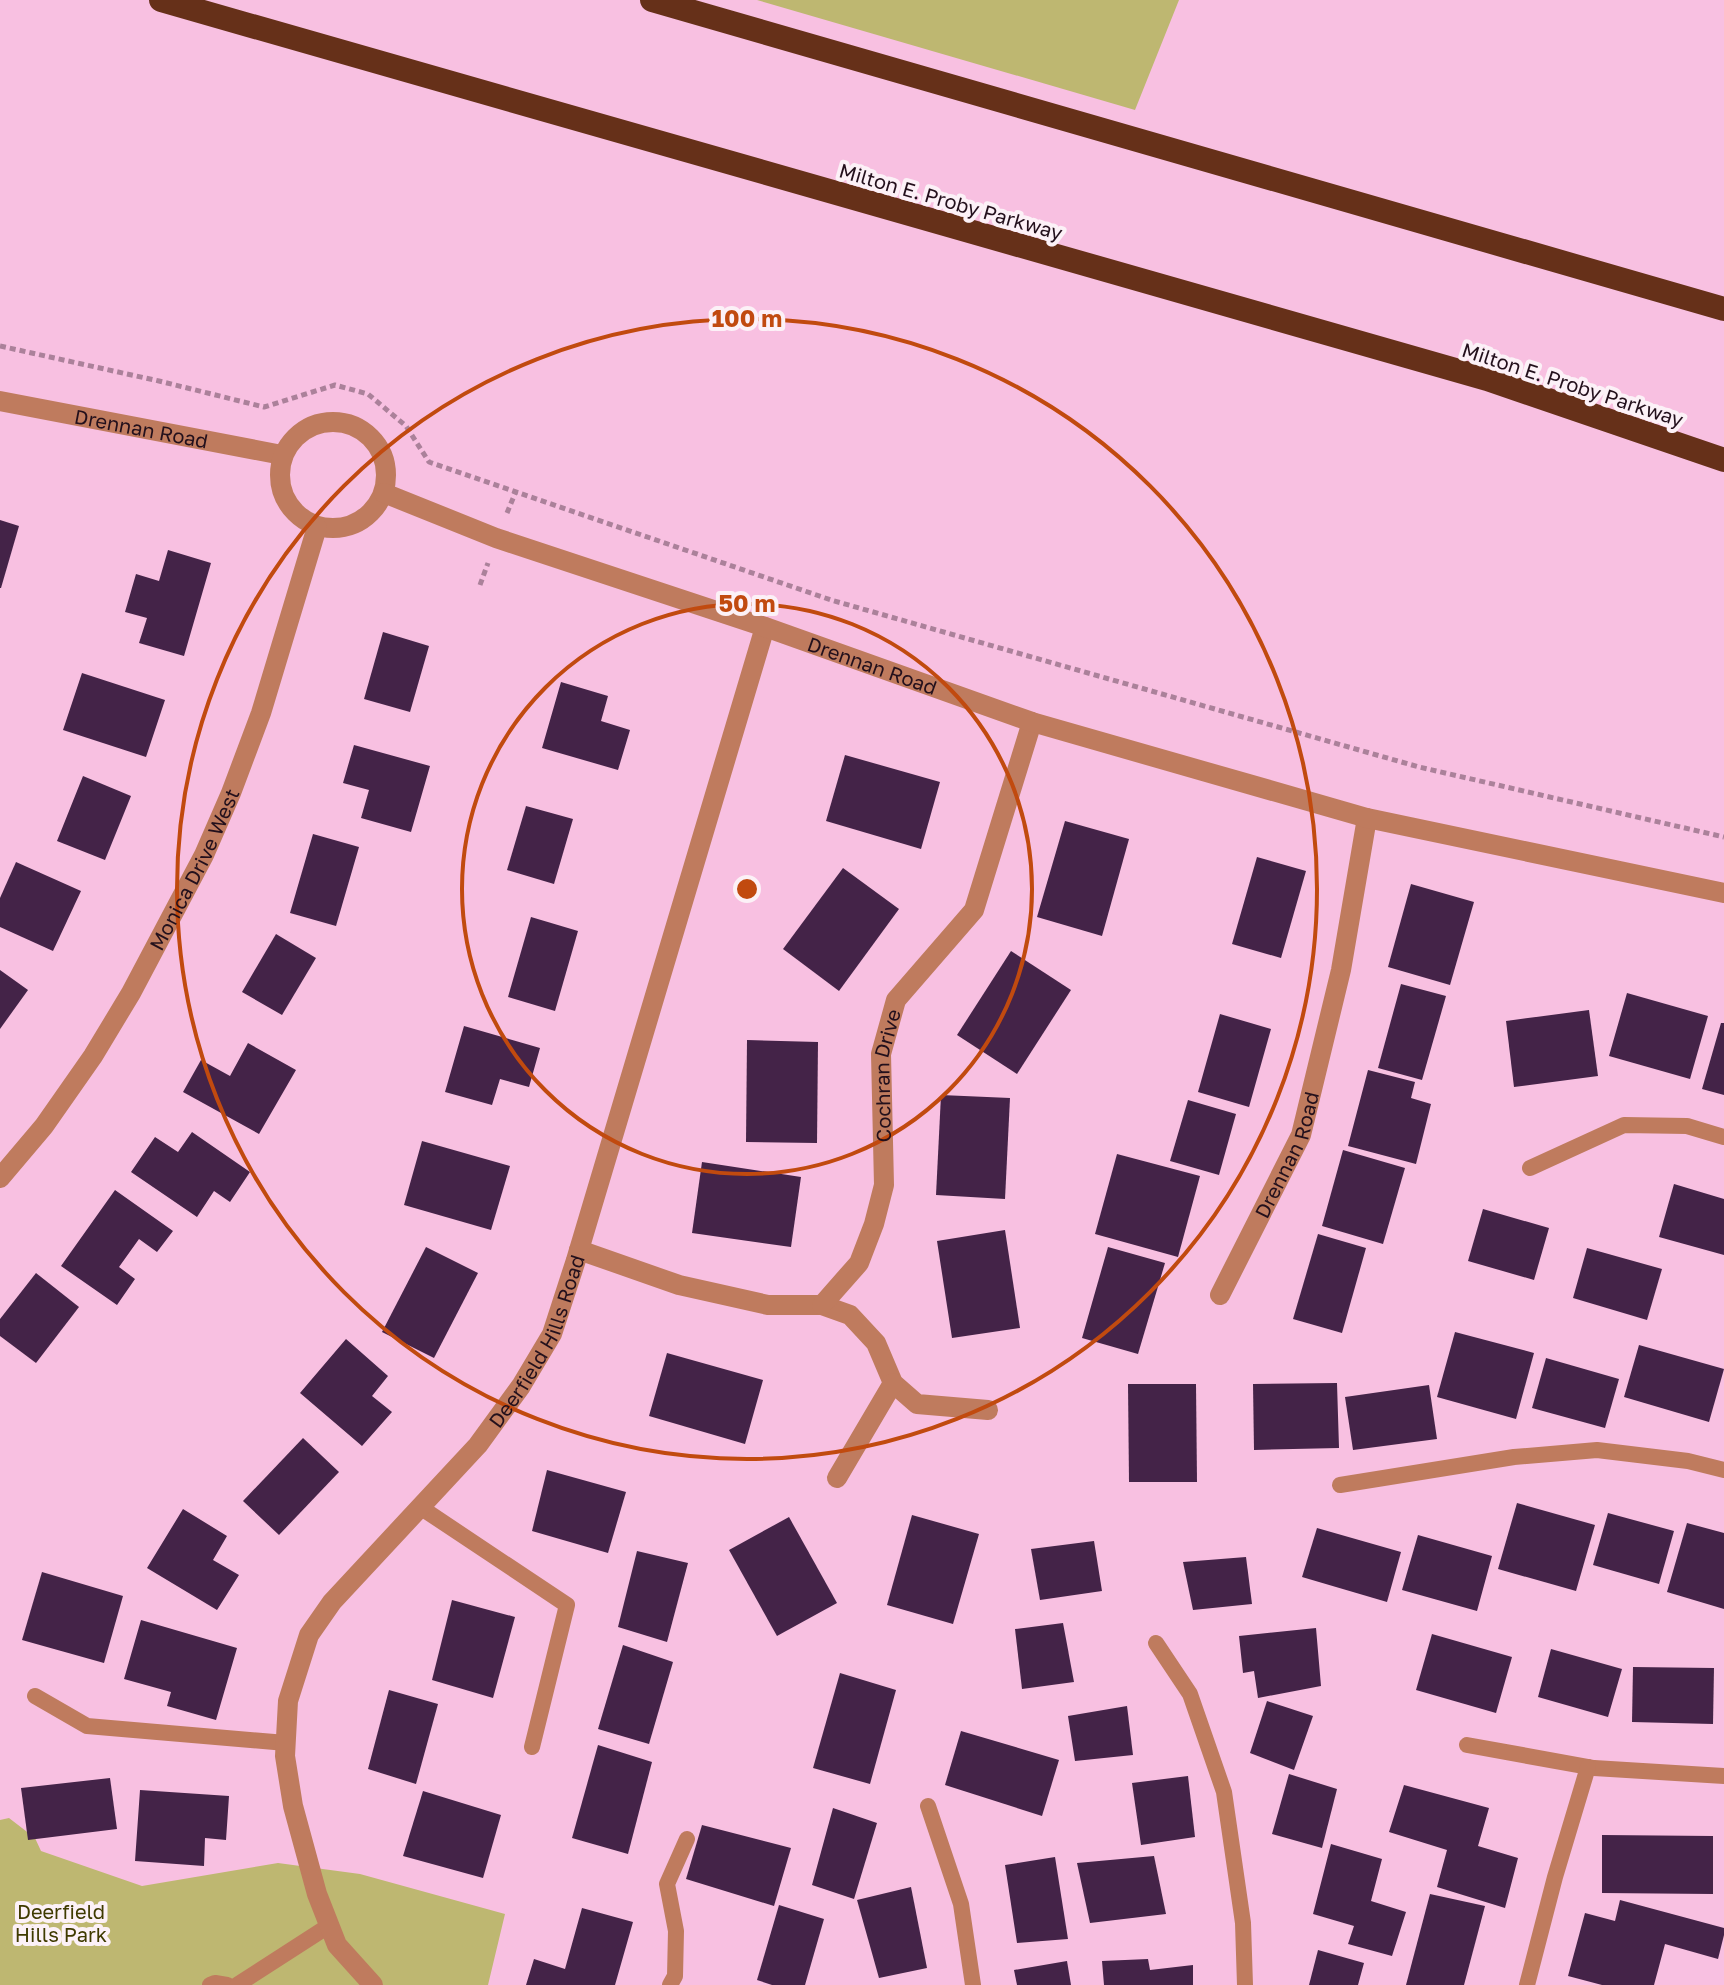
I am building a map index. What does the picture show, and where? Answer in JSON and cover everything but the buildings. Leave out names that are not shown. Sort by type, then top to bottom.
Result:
[{"type":"highway","name":"Milton E. Proby Parkway","points":[[161,0],[1487,379],[1724,460]]},
{"type":"highway","points":[[652,0],[1724,309]]},
{"type":"street","name":"Drennan Road","points":[[0,401],[282,455]]},
{"type":"street","points":[[324,422],[343,422],[360,428],[374,440],[384,457],[387,475],[384,493],[376,508],[364,519],[334,529],[317,527],[301,519],[281,491],[279,473],[282,455],[292,440],[307,428],[324,422]]},
{"type":"street","name":"Drennan Road","points":[[384,493],[496,538],[765,627],[1032,722],[1367,818],[1724,893]]},
{"type":"street","name":"Monica Drive West","points":[[0,1178],[44,1126],[93,1056],[131,993],[204,855],[261,713],[317,527]]},
{"type":"street","name":"Deerfield Hills Road","points":[[373,1985],[337,1945],[317,1894],[293,1806],[285,1756],[288,1701],[309,1635],[332,1602],[478,1445],[521,1386],[552,1334],[765,627]]},
{"type":"street","name":"Cochran Drive","points":[[822,1305],[859,1263],[884,1185],[881,1054],[896,1000],[974,910],[1032,722]]},
{"type":"street","name":"Drennan Road","points":[[1220,1295],[1301,1135],[1341,970],[1367,818]]},
{"type":"street","points":[[579,1250],[679,1285],[768,1305],[822,1305],[850,1315],[876,1343],[893,1383],[917,1404],[988,1410]]},
{"type":"street","points":[[837,1478],[893,1383]]},
{"type":"lane","points":[[1530,1168],[1624,1125],[1687,1126],[1724,1137]]},
{"type":"lane","points":[[1340,1485],[1514,1457],[1597,1450],[1688,1461],[1724,1470]]},
{"type":"lane","points":[[420,1507],[567,1605],[532,1747]]},
{"type":"lane","points":[[1156,1643],[1190,1694],[1224,1792],[1243,1923],[1245,1985]]},
{"type":"lane","points":[[35,1696],[87,1726],[286,1743]]},
{"type":"lane","points":[[1467,1745],[1588,1767],[1724,1776]]},
{"type":"lane","points":[[1527,1985],[1588,1767]]},
{"type":"lane","points":[[928,1806],[961,1904],[973,1985]]},
{"type":"lane","points":[[670,1985],[675,1976],[676,1931],[667,1884],[687,1839]]},
{"type":"lane","points":[[237,1985],[330,1925]]},
{"type":"lane","points":[[210,1985],[227,1985]]},
{"type":"path","points":[[0,346],[264,407],[335,385],[368,394],[406,426],[429,462],[831,600],[1419,767],[1724,837]]},
{"type":"green space","points":[[757,0],[1179,0],[1135,110]]},
{"type":"green space","name":"Deerfield Hills Park","points":[[9,1818],[35,1838],[41,1851],[142,1886],[278,1863],[360,1874],[505,1914],[488,1985],[0,1985],[0,1820]]}]
